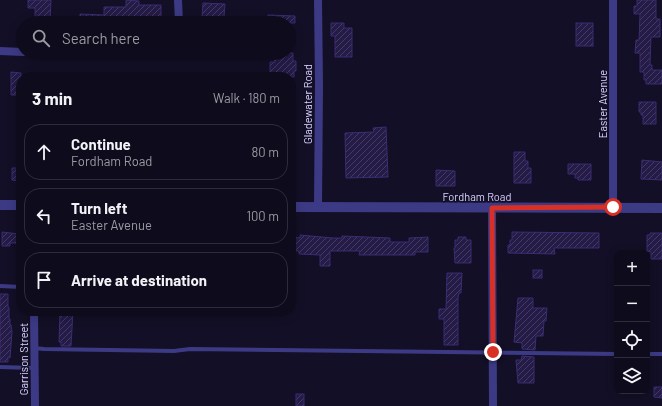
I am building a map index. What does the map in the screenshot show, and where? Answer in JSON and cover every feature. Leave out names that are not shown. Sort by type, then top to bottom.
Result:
[{"type":"street","points":[[178,0],[178,16]]},
{"type":"street","name":"Gladewater Road","points":[[318,0],[318,207]]},
{"type":"street","name":"Easter Avenue","points":[[613,0],[613,207]]},
{"type":"street","points":[[0,51],[16,52]]},
{"type":"street","points":[[0,205],[16,205]]},
{"type":"street","name":"Fordham Road","points":[[296,207],[662,208]]},
{"type":"street","points":[[492,208],[493,406]]},
{"type":"street","name":"Garrison Street","points":[[34,316],[34,406]]},
{"type":"lane","points":[[0,286],[16,286]]},
{"type":"lane","points":[[34,348],[174,351],[190,349],[614,354]]},
{"type":"lane","points":[[650,354],[662,354]]},
{"type":"lane","points":[[0,367],[34,368]]},
{"type":"building","points":[[28,0],[51,0],[50,16],[35,16],[35,8],[28,8]]},
{"type":"building","points":[[126,0],[139,1],[139,5],[161,5],[161,16],[80,16],[80,14],[104,15],[104,7],[126,7]]},
{"type":"building","points":[[637,0],[656,0],[656,19],[660,19],[660,37],[651,37],[650,65],[652,65],[652,70],[662,70],[662,84],[646,84],[646,80],[644,80],[644,72],[640,72],[640,53],[635,53],[636,40],[639,40],[640,14],[634,14],[634,6],[637,6]]},
{"type":"building","points":[[203,3],[225,4],[224,16],[202,16]]},
{"type":"building","points":[[268,15],[295,16],[268,16]]},
{"type":"building","points":[[331,23],[344,23],[344,28],[352,28],[352,57],[335,57],[335,36],[331,36]]},
{"type":"building","points":[[576,23],[593,23],[593,46],[576,46]]},
{"type":"building","points":[[274,60],[296,61],[296,71],[270,72],[270,62],[275,62]]},
{"type":"building","points":[[11,72],[16,72],[16,95],[11,95]]},
{"type":"building","points":[[639,102],[656,102],[656,124],[643,124],[643,115],[639,112]]},
{"type":"building","points":[[386,127],[388,177],[346,178],[345,133],[374,132],[373,128]]},
{"type":"building","points":[[514,152],[525,152],[525,161],[528,161],[528,168],[531,168],[531,183],[514,183]]},
{"type":"building","points":[[642,160],[662,162],[662,180],[641,179]]},
{"type":"building","points":[[568,164],[591,164],[591,180],[578,180],[578,178],[575,178],[575,174],[568,174]]},
{"type":"building","points":[[12,168],[16,168],[16,180],[12,180]]},
{"type":"building","points":[[436,170],[455,171],[455,186],[436,186]]},
{"type":"building","points":[[2,232],[16,234],[16,243],[10,243],[10,246],[2,246]]},
{"type":"building","points":[[512,232],[599,233],[599,248],[554,248],[555,254],[508,253],[508,245],[510,245],[510,240],[512,240]]},
{"type":"building","points":[[650,233],[662,233],[662,259],[651,259],[651,252],[650,250],[647,250],[647,235],[650,235]]},
{"type":"building","points":[[300,235],[333,238],[342,238],[342,236],[390,238],[390,242],[409,242],[409,238],[428,237],[428,252],[415,252],[415,255],[359,255],[360,251],[330,251],[330,266],[320,266],[320,255],[299,254],[299,251],[296,251],[296,238],[300,238]]},
{"type":"building","points":[[458,237],[466,237],[466,240],[471,240],[471,263],[455,263],[454,248],[455,240],[458,240]]},
{"type":"building","points":[[533,270],[542,270],[542,278],[533,278]]},
{"type":"building","points":[[447,273],[462,273],[461,293],[459,293],[458,298],[458,345],[444,345],[444,319],[439,319],[439,309],[446,309]]},
{"type":"building","points":[[0,294],[8,294],[9,319],[12,332],[10,358],[8,357],[8,362],[0,362]]},
{"type":"building","points":[[518,298],[533,298],[533,308],[547,308],[543,336],[536,336],[535,350],[522,349],[522,343],[514,342]]},
{"type":"building","points":[[60,316],[73,316],[71,346],[61,346],[61,342],[59,342]]},
{"type":"building","points":[[522,356],[534,357],[534,383],[518,383],[516,360],[521,360]]},
{"type":"building","points":[[654,387],[662,387],[662,398],[654,397]]},
{"type":"building","points":[[296,394],[304,394],[304,406],[296,406]]},
{"type":"route","points":[[493,352],[492,208],[613,207]]}]
